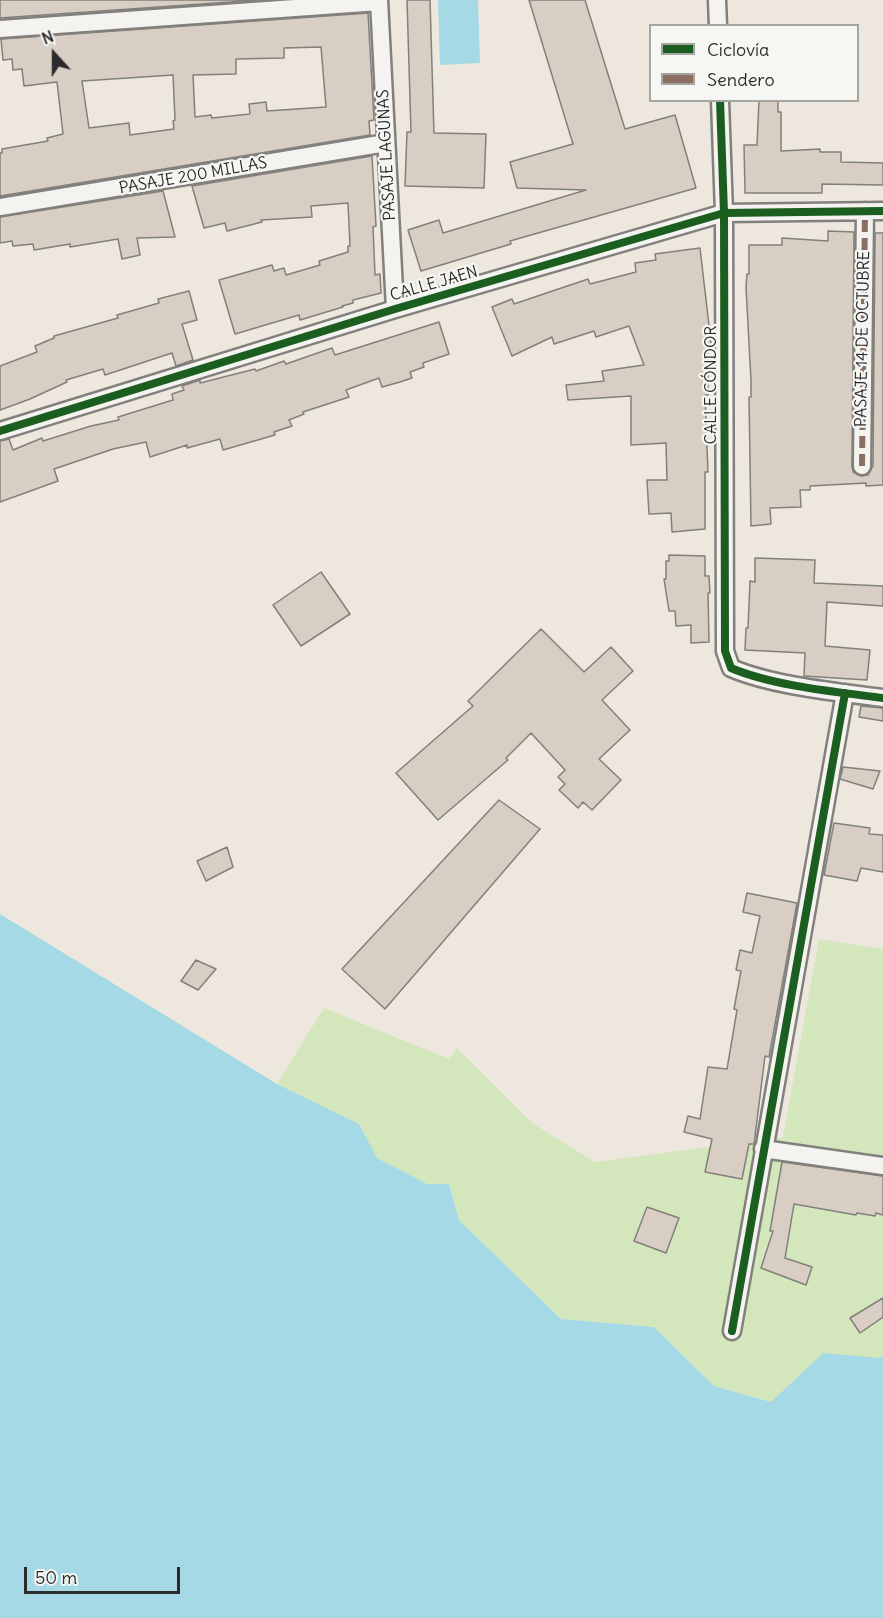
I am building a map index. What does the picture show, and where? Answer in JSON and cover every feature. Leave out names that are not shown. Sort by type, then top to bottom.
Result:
[{"type":"street","points":[[717,0],[718,24]]},
{"type":"street","points":[[0,29],[379,1]]},
{"type":"street","name":"PASAJE LAGUNAS","points":[[379,1],[395,309]]},
{"type":"street","name":"CALLE CÓNDOR","points":[[720,102],[724,213],[725,651],[730,668],[750,676],[845,693]]},
{"type":"street","name":"PASAJE 200 MILLAS","points":[[0,207],[386,143]]},
{"type":"street","name":"PASAJE 14 DE OCTUBRE","points":[[862,466],[865,211]]},
{"type":"street","name":"CALLE JAEN","points":[[0,431],[395,309],[724,213],[883,211]]},
{"type":"street","points":[[732,1330],[845,693],[883,698]]},
{"type":"street","points":[[763,1149],[883,1166]]},
{"type":"green space","points":[[819,939],[883,949],[883,1356],[880,1359],[823,1353],[771,1402],[714,1386],[654,1327],[561,1319],[459,1220],[449,1184],[427,1184],[376,1158],[359,1124],[277,1084],[324,1008],[449,1059],[457,1048],[532,1123],[595,1162],[783,1137]]},
{"type":"water","points":[[438,0],[478,0],[480,63],[440,65]]},
{"type":"water","points":[[0,914],[277,1084],[359,1124],[377,1158],[427,1184],[449,1184],[459,1220],[561,1319],[654,1327],[714,1386],[771,1402],[823,1353],[880,1358],[883,1356],[883,1618],[0,1618]]},
{"type":"building","points":[[0,0],[259,0],[0,18]]},
{"type":"building","points":[[407,0],[430,0],[434,133],[486,134],[484,188],[405,186],[407,132],[411,132]]},
{"type":"building","points":[[529,0],[585,0],[625,129],[675,115],[696,188],[510,241],[511,244],[421,271],[408,230],[439,220],[443,233],[586,190],[517,188],[510,162],[573,144]]},
{"type":"building","points":[[368,13],[374,120],[369,121],[370,135],[0,196],[0,153],[2,149],[48,141],[47,138],[63,134],[57,82],[24,86],[22,69],[13,70],[12,59],[3,60],[1,39]],"holes":[[[321,47],[326,107],[267,111],[266,102],[249,104],[250,114],[212,118],[211,115],[195,117],[193,75],[236,74],[236,59],[284,58],[284,48]],[[173,75],[174,129],[130,135],[129,123],[89,128],[82,81]]]},
{"type":"building","points":[[759,102],[778,102],[778,112],[781,112],[781,151],[820,149],[820,152],[841,152],[841,162],[883,163],[883,185],[822,184],[822,193],[745,193],[744,145],[757,145]]},
{"type":"building","points":[[372,156],[376,226],[373,227],[375,275],[380,274],[381,293],[353,300],[353,303],[343,307],[300,320],[299,315],[235,334],[219,280],[272,265],[274,271],[284,268],[286,275],[320,265],[319,261],[348,252],[348,246],[350,246],[348,203],[311,206],[312,217],[261,220],[262,222],[227,231],[225,223],[204,228],[192,186]]},
{"type":"building","points":[[163,191],[175,237],[137,238],[140,255],[122,259],[118,239],[34,250],[33,244],[13,246],[12,241],[0,243],[0,217]]},
{"type":"building","points":[[828,231],[854,232],[852,466],[853,472],[861,476],[868,475],[873,466],[875,233],[883,233],[883,485],[866,486],[866,483],[810,486],[810,490],[800,490],[801,507],[770,508],[771,524],[751,526],[749,397],[751,397],[751,381],[746,287],[747,274],[749,274],[749,245],[782,245],[782,238],[828,241]]},
{"type":"building","points":[[700,248],[712,351],[708,351],[708,395],[705,395],[708,472],[705,472],[705,529],[672,532],[671,513],[649,514],[647,480],[667,480],[666,443],[631,445],[631,396],[568,400],[566,385],[604,381],[602,371],[644,365],[629,326],[596,337],[594,331],[554,344],[552,337],[512,356],[492,307],[512,299],[514,304],[588,279],[590,284],[636,272],[635,263],[656,260],[655,254]]},
{"type":"building","points":[[189,291],[197,320],[182,324],[193,360],[176,366],[172,353],[105,375],[103,369],[66,380],[67,382],[30,399],[0,410],[0,366],[37,352],[35,346],[54,336],[118,318],[117,315],[159,303],[158,299]]},
{"type":"building","points":[[439,322],[449,354],[423,363],[424,367],[410,372],[412,378],[382,387],[379,378],[346,390],[349,397],[303,412],[304,414],[289,420],[292,426],[274,432],[275,435],[223,450],[220,439],[187,448],[187,445],[150,457],[146,442],[113,449],[54,469],[58,481],[0,502],[0,441],[9,439],[13,450],[42,438],[43,441],[119,420],[118,417],[173,400],[172,394],[184,390],[182,386],[200,380],[200,383],[255,369],[256,371],[284,361],[286,364],[332,348],[335,355]]},
{"type":"building","points":[[669,555],[705,556],[705,576],[709,576],[710,593],[708,593],[709,642],[691,643],[691,625],[676,626],[675,611],[669,611],[664,579],[666,579],[666,561],[669,561]]},
{"type":"building","points":[[755,558],[815,560],[814,583],[883,586],[883,606],[827,602],[825,646],[870,650],[867,680],[804,676],[805,653],[745,650],[750,581],[755,582]]},
{"type":"building","points":[[321,572],[350,614],[301,646],[273,605]]},
{"type":"building","points":[[541,629],[584,672],[611,647],[633,671],[602,700],[630,730],[599,759],[621,780],[592,810],[583,802],[578,808],[559,790],[565,784],[558,777],[565,770],[531,733],[506,758],[508,760],[438,820],[396,773],[473,706],[468,701]]},
{"type":"building","points":[[861,706],[883,708],[883,721],[859,717]]},
{"type":"building","points":[[843,767],[880,771],[873,789],[840,779]]},
{"type":"building","points":[[499,800],[540,829],[385,1009],[342,969]]},
{"type":"building","points":[[834,823],[870,828],[869,834],[883,835],[883,872],[861,868],[857,881],[824,875]]},
{"type":"building","points":[[227,847],[233,867],[206,881],[197,861]]},
{"type":"building","points":[[747,893],[797,903],[769,1057],[765,1056],[754,1144],[749,1144],[742,1179],[705,1172],[712,1139],[684,1132],[688,1116],[700,1119],[708,1067],[727,1069],[737,1010],[734,1009],[741,971],[736,970],[740,950],[752,953],[760,916],[743,912]]},
{"type":"building","points":[[196,960],[216,969],[198,990],[181,981]]},
{"type":"building","points":[[782,1162],[883,1176],[883,1215],[857,1213],[856,1215],[794,1204],[785,1258],[812,1267],[806,1285],[761,1268],[773,1231],[770,1231]]},
{"type":"building","points":[[647,1207],[679,1218],[666,1253],[634,1241]]},
{"type":"building","points":[[883,1298],[883,1317],[860,1333],[850,1318]]},
{"type":"marked path","points":[[862,466],[865,211]]},
{"type":"cycle path","points":[[720,102],[724,213],[725,651],[731,668],[748,674],[806,688],[883,698]]},
{"type":"cycle path","points":[[0,431],[395,309],[724,213],[883,211]]},
{"type":"cycle path","points":[[732,1331],[845,693]]}]
